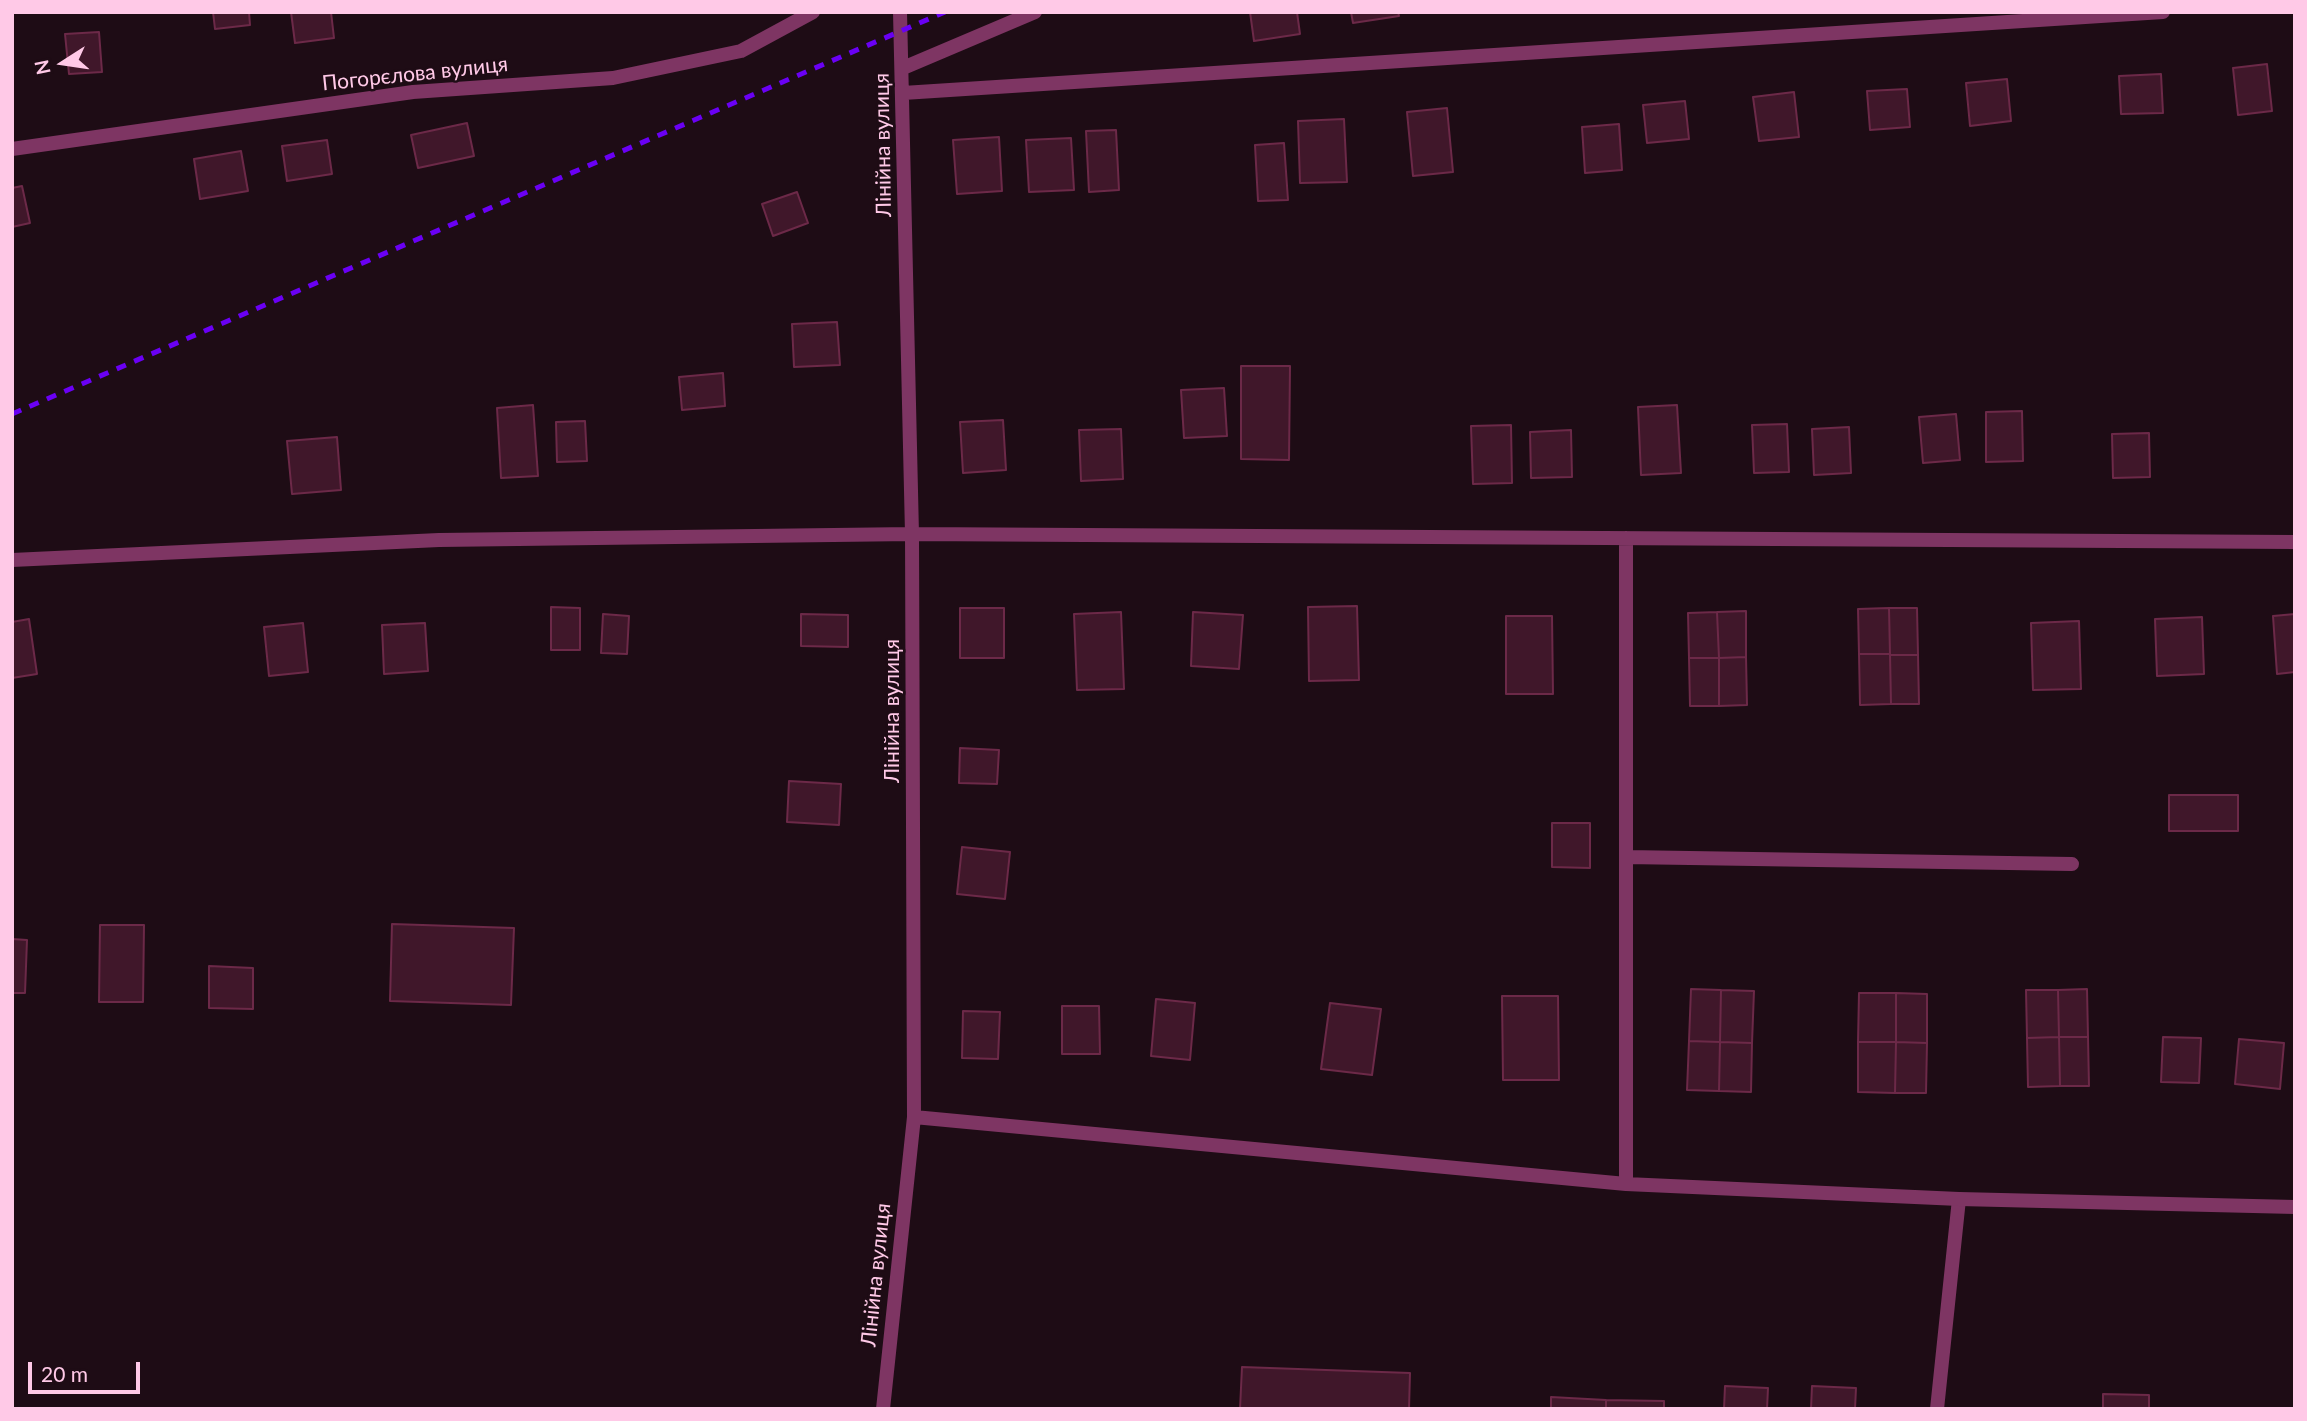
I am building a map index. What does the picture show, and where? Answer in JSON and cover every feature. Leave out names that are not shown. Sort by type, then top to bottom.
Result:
[{"type":"street","name":"Погорєлова вулиця","points":[[12,149],[413,92],[613,78],[740,51],[813,12]]},
{"type":"street","name":"Лінійна вулиця","points":[[883,1409],[914,1117],[912,534],[900,12]]},
{"type":"street","points":[[903,68],[1035,12]]},
{"type":"street","points":[[903,93],[2163,12]]},
{"type":"street","points":[[12,561],[439,540],[912,534],[2295,542]]},
{"type":"street","points":[[1626,538],[1626,1184]]},
{"type":"street","points":[[1626,857],[2072,864]]},
{"type":"street","points":[[914,1117],[1626,1184],[1959,1199],[2295,1207]]},
{"type":"street","points":[[1937,1409],[1959,1199]]},
{"type":"building","points":[[213,12],[249,12],[250,25],[215,29]]},
{"type":"building","points":[[291,12],[331,12],[334,38],[295,43]]},
{"type":"building","points":[[1250,12],[1297,12],[1300,34],[1254,41]]},
{"type":"building","points":[[1351,12],[1398,12],[1399,16],[1353,23]]},
{"type":"building","points":[[99,32],[102,72],[69,74],[65,34]]},
{"type":"building","points":[[2267,64],[2272,111],[2238,115],[2233,68]]},
{"type":"building","points":[[2161,74],[2163,113],[2121,114],[2119,76]]},
{"type":"building","points":[[2007,79],[2011,121],[1970,126],[1966,83]]},
{"type":"building","points":[[1907,89],[1910,127],[1870,130],[1867,91]]},
{"type":"building","points":[[1794,92],[1799,137],[1759,141],[1753,97]]},
{"type":"building","points":[[1685,101],[1689,139],[1647,143],[1643,105]]},
{"type":"building","points":[[1447,108],[1453,172],[1413,176],[1407,112]]},
{"type":"building","points":[[1344,119],[1347,182],[1300,183],[1298,121]]},
{"type":"building","points":[[467,123],[474,156],[418,168],[411,135]]},
{"type":"building","points":[[1619,124],[1622,170],[1585,173],[1582,127]]},
{"type":"building","points":[[1116,130],[1119,190],[1089,192],[1086,131]]},
{"type":"building","points":[[999,137],[1002,191],[957,194],[953,140]]},
{"type":"building","points":[[1071,138],[1074,190],[1029,192],[1026,140]]},
{"type":"building","points":[[327,140],[332,174],[287,181],[282,146]]},
{"type":"building","points":[[1284,143],[1288,200],[1258,201],[1255,145]]},
{"type":"building","points":[[241,151],[248,191],[200,199],[194,159]]},
{"type":"building","points":[[22,186],[30,223],[12,227],[12,188]]},
{"type":"building","points":[[797,192],[808,223],[773,236],[762,204]]},
{"type":"building","points":[[837,322],[840,365],[794,367],[792,324]]},
{"type":"building","points":[[1241,366],[1290,366],[1289,460],[1241,459]]},
{"type":"building","points":[[723,373],[725,406],[682,410],[679,377]]},
{"type":"building","points":[[1224,388],[1227,436],[1184,438],[1181,390]]},
{"type":"building","points":[[533,405],[538,476],[501,478],[497,408]]},
{"type":"building","points":[[1677,405],[1681,473],[1641,475],[1638,407]]},
{"type":"building","points":[[2022,411],[2023,461],[1986,462],[1986,412]]},
{"type":"building","points":[[1956,414],[1960,460],[1923,463],[1919,417]]},
{"type":"building","points":[[1003,420],[1006,470],[963,473],[960,422]]},
{"type":"building","points":[[585,421],[587,461],[557,462],[556,422]]},
{"type":"building","points":[[1787,424],[1789,472],[1754,473],[1752,425]]},
{"type":"building","points":[[1511,425],[1512,483],[1473,484],[1471,426]]},
{"type":"building","points":[[1849,427],[1851,473],[1814,475],[1812,429]]},
{"type":"building","points":[[1121,429],[1123,479],[1081,481],[1079,430]]},
{"type":"building","points":[[1571,430],[1572,477],[1531,478],[1530,432]]},
{"type":"building","points":[[2149,433],[2150,477],[2113,478],[2112,434]]},
{"type":"building","points":[[337,437],[341,490],[292,494],[287,441]]},
{"type":"building","points":[[1357,606],[1359,680],[1309,681],[1308,607]]},
{"type":"building","points":[[551,607],[580,608],[580,650],[551,650]]},
{"type":"building","points":[[960,608],[1004,608],[1004,658],[960,658]]},
{"type":"building","points":[[1889,608],[1890,654],[1859,654],[1858,609]]},
{"type":"building","points":[[1889,608],[1917,608],[1918,655],[1890,655]]},
{"type":"building","points":[[1746,611],[1746,657],[1719,658],[1717,612]]},
{"type":"building","points":[[1121,612],[1124,689],[1077,690],[1074,614]]},
{"type":"building","points":[[1193,612],[1243,615],[1239,669],[1191,666]]},
{"type":"building","points":[[1717,612],[1719,658],[1689,658],[1688,613]]},
{"type":"building","points":[[603,614],[629,616],[627,654],[601,653]]},
{"type":"building","points":[[801,614],[848,615],[848,647],[801,646]]},
{"type":"building","points":[[2295,614],[2295,672],[2277,674],[2273,616]]},
{"type":"building","points":[[1506,616],[1552,616],[1553,694],[1506,694]]},
{"type":"building","points":[[2202,617],[2204,674],[2157,676],[2155,619]]},
{"type":"building","points":[[29,619],[37,674],[12,678],[12,622]]},
{"type":"building","points":[[2079,621],[2081,689],[2033,690],[2031,623]]},
{"type":"building","points":[[303,623],[308,672],[269,676],[264,627]]},
{"type":"building","points":[[425,623],[428,671],[384,674],[382,625]]},
{"type":"building","points":[[1859,654],[1890,654],[1891,704],[1860,705]]},
{"type":"building","points":[[1890,655],[1918,655],[1919,704],[1891,704]]},
{"type":"building","points":[[1746,657],[1747,705],[1719,706],[1719,658]]},
{"type":"building","points":[[1689,658],[1719,658],[1719,706],[1690,706]]},
{"type":"building","points":[[960,748],[999,750],[997,784],[959,783]]},
{"type":"building","points":[[789,781],[841,784],[839,825],[787,822]]},
{"type":"building","points":[[2169,795],[2238,795],[2238,831],[2169,831]]},
{"type":"building","points":[[1552,823],[1590,823],[1590,868],[1552,867]]},
{"type":"building","points":[[962,847],[1010,852],[1005,899],[957,894]]},
{"type":"building","points":[[392,924],[514,928],[511,1005],[390,1001]]},
{"type":"building","points":[[100,925],[144,925],[143,1002],[99,1002]]},
{"type":"building","points":[[12,939],[27,940],[25,993],[12,993]]},
{"type":"building","points":[[209,966],[253,968],[253,1009],[209,1008]]},
{"type":"building","points":[[1691,989],[1721,990],[1720,1042],[1689,1041]]},
{"type":"building","points":[[2087,989],[2088,1037],[2059,1037],[2058,990]]},
{"type":"building","points":[[1721,990],[1754,991],[1752,1043],[1720,1042]]},
{"type":"building","points":[[2026,990],[2058,990],[2059,1037],[2027,1038]]},
{"type":"building","points":[[1859,993],[1896,993],[1896,1042],[1858,1042]]},
{"type":"building","points":[[1896,993],[1927,994],[1927,1043],[1896,1042]]},
{"type":"building","points":[[1502,996],[1558,996],[1559,1080],[1503,1080]]},
{"type":"building","points":[[1156,999],[1195,1003],[1190,1060],[1151,1056]]},
{"type":"building","points":[[1330,1003],[1381,1009],[1372,1075],[1321,1069]]},
{"type":"building","points":[[1062,1006],[1099,1006],[1100,1054],[1062,1054]]},
{"type":"building","points":[[963,1011],[1000,1012],[998,1059],[962,1058]]},
{"type":"building","points":[[2059,1037],[2060,1086],[2028,1087],[2027,1038]]},
{"type":"building","points":[[2059,1037],[2088,1037],[2089,1086],[2060,1086]]},
{"type":"building","points":[[2163,1037],[2201,1038],[2199,1083],[2161,1082]]},
{"type":"building","points":[[2239,1039],[2284,1043],[2280,1089],[2235,1084]]},
{"type":"building","points":[[1689,1041],[1720,1042],[1719,1091],[1687,1090]]},
{"type":"building","points":[[1720,1042],[1752,1043],[1751,1092],[1719,1091]]},
{"type":"building","points":[[1858,1042],[1896,1042],[1895,1093],[1858,1092]]},
{"type":"building","points":[[1896,1042],[1927,1043],[1926,1093],[1895,1093]]},
{"type":"building","points":[[1242,1367],[1410,1373],[1409,1409],[1240,1409]]},
{"type":"building","points":[[1725,1386],[1768,1388],[1767,1409],[1724,1409]]},
{"type":"building","points":[[1812,1386],[1856,1388],[1855,1409],[1811,1409]]},
{"type":"building","points":[[2103,1394],[2149,1395],[2149,1409],[2103,1409]]},
{"type":"building","points":[[1551,1397],[1606,1400],[1606,1409],[1551,1409]]},
{"type":"building","points":[[1606,1400],[1664,1401],[1664,1409],[1606,1409]]},
{"type":"railway","points":[[12,414],[945,12]]}]
